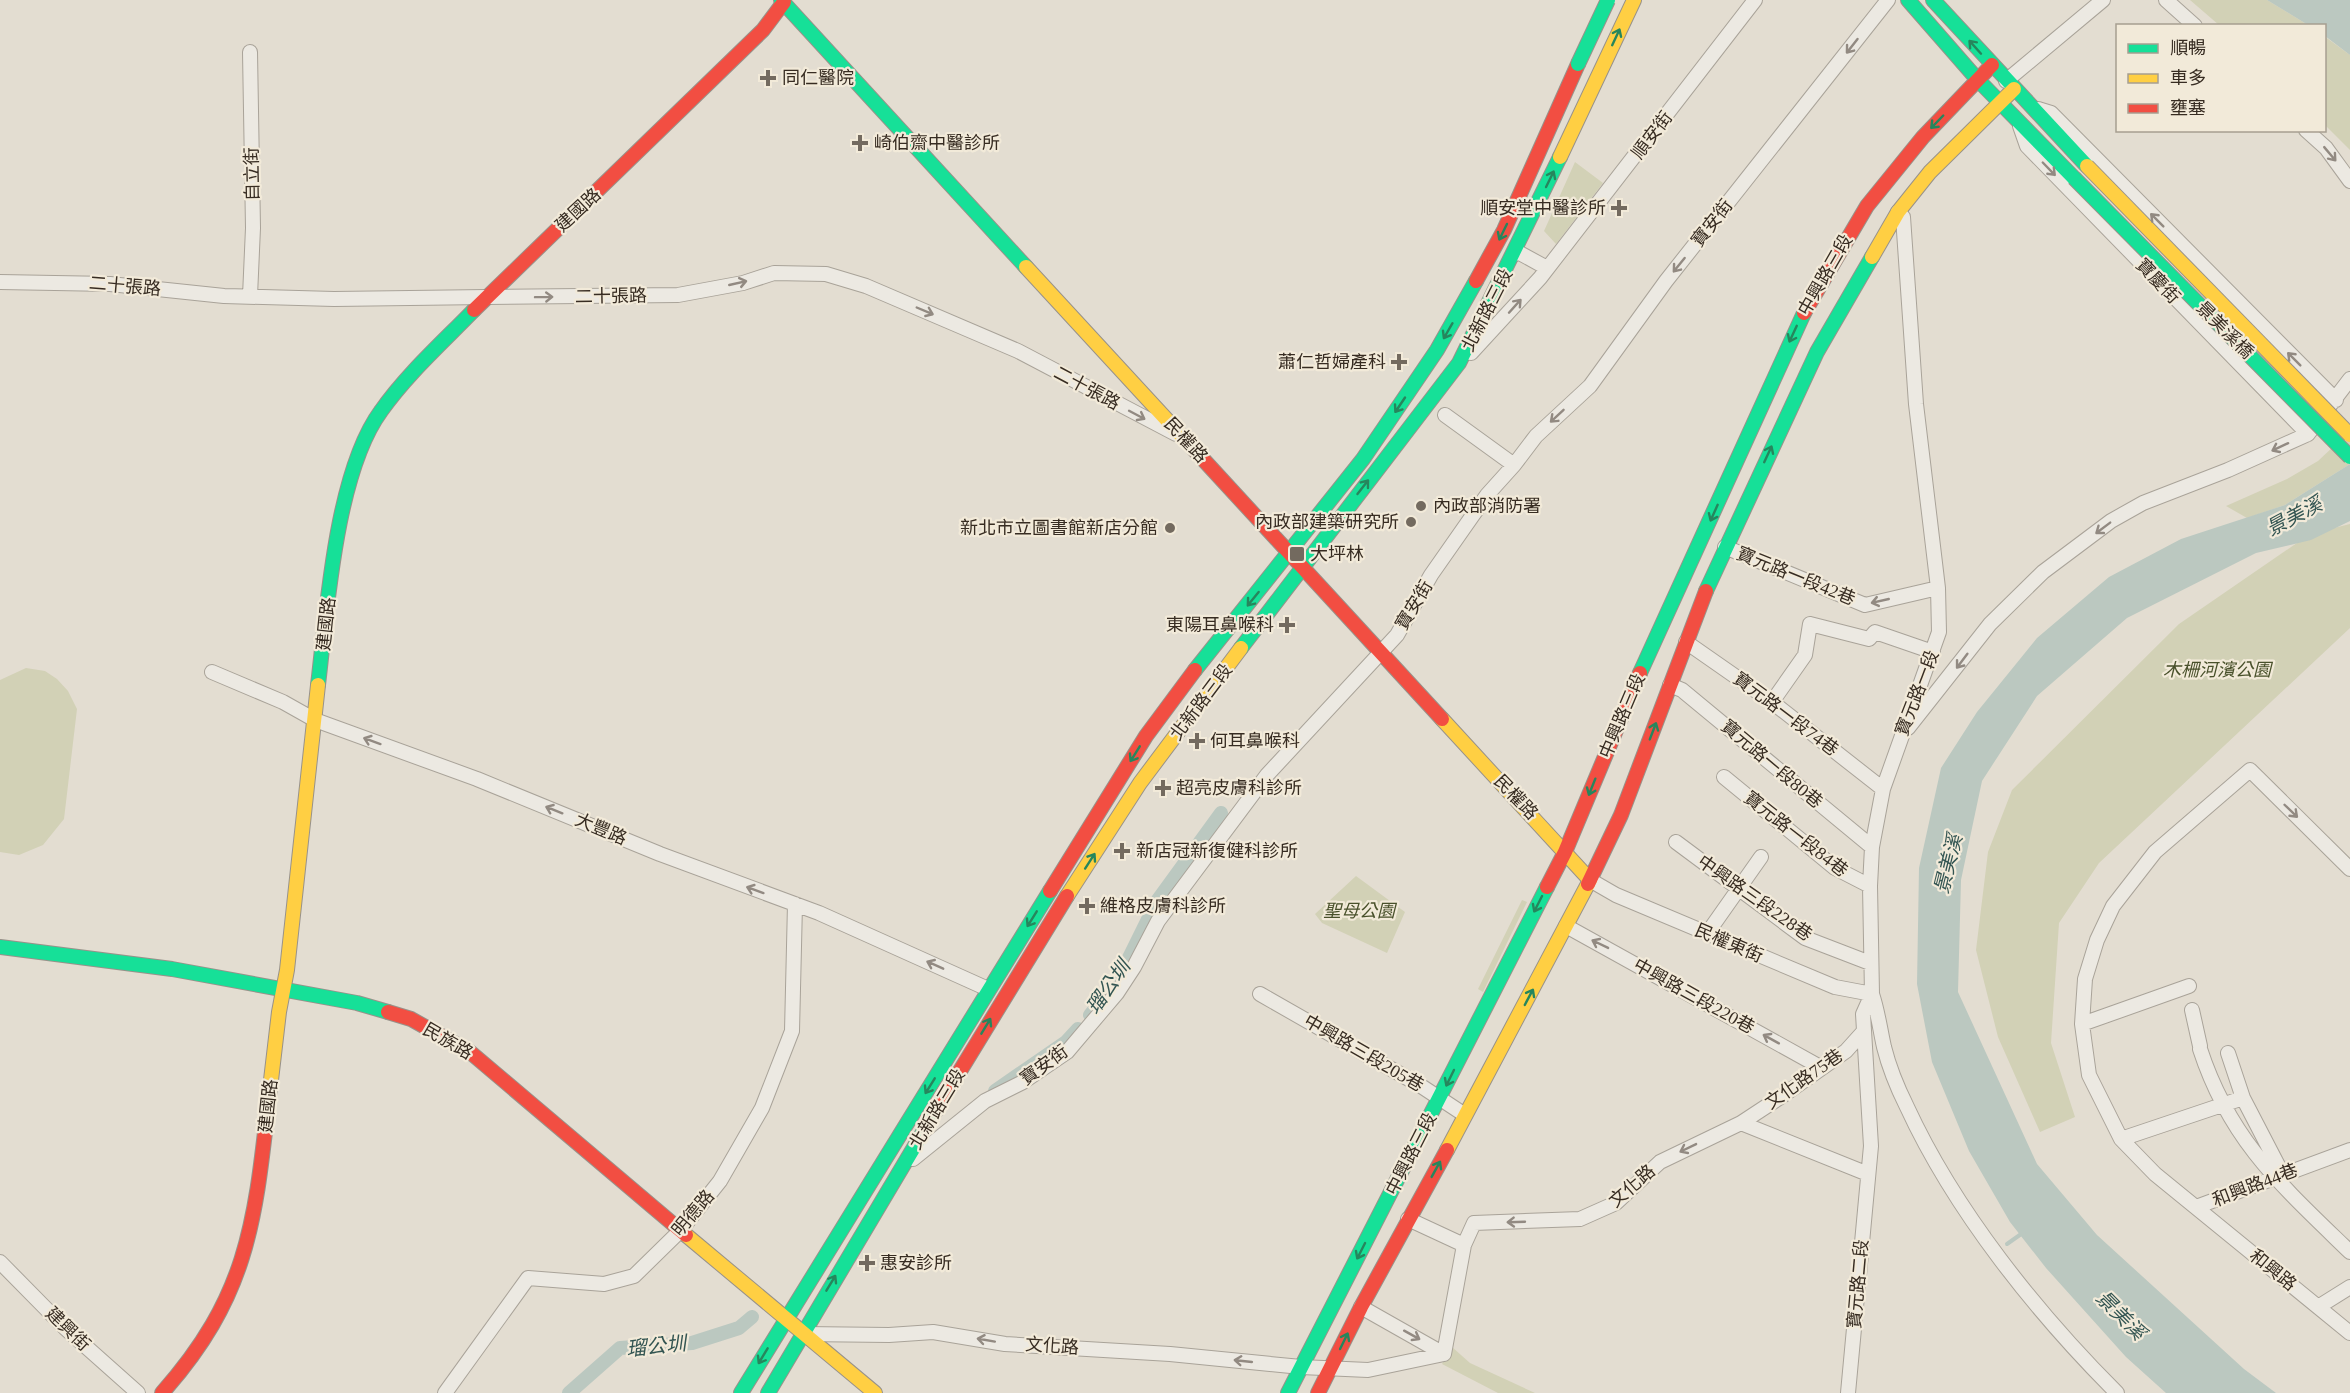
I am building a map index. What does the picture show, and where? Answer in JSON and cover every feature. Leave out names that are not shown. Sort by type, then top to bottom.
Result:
[{"type":"street","name":"北新路三段","points":[[741,1393],[1146,736],[1182,686],[1290,553],[1393,416],[1437,350],[1484,268],[1608,0]]},
{"type":"street","name":"北新路三段","points":[[768,1393],[1021,967],[1140,783],[1459,363],[1516,251],[1634,0]]},
{"type":"street","name":"順安街","points":[[1459,363],[1493,331],[1547,268],[1755,0]]},
{"type":"street","name":"寶安街","points":[[902,1168],[985,1101],[1023,1082],[1067,1052],[1117,993],[1134,968],[1158,921],[1267,775],[1396,634],[1431,575],[1487,495],[1536,436],[1590,386],[1666,281],[1888,0]]},
{"type":"street","name":"寶慶街","points":[[1908,0],[1977,79],[2074,178]]},
{"type":"street","points":[[1933,0],[2029,106],[2051,113],[2336,400]]},
{"type":"street","points":[[2010,85],[2103,0]]},
{"type":"street","points":[[2166,0],[2193,24]]},
{"type":"street","name":"建國路","points":[[162,1393],[192,1359],[217,1320],[233,1288],[246,1251],[257,1204],[331,579],[351,475],[363,444],[381,410],[486,297],[704,89],[763,30],[783,1]]},
{"type":"street","name":"民權路","points":[[783,1],[1590,880]]},
{"type":"street","name":"自立街","points":[[250,52],[253,228],[250,296]]},
{"type":"street","name":"中興路三段","points":[[1288,1393],[1565,852],[1626,705],[1800,319],[1850,232],[1897,168],[1992,65]]},
{"type":"street","name":"中興路三段","points":[[1318,1393],[1361,1307],[1590,880],[1621,815],[1686,642],[1725,547],[1829,329],[1898,212],[1930,172],[1999,102],[2010,85]]},
{"type":"street","name":"景美溪橋","points":[[2029,106],[2350,435]]},
{"type":"street","name":"寶慶街","points":[[2018,121],[2027,146],[2308,434]]},
{"type":"street","points":[[2308,132],[2326,148],[2350,181]]},
{"type":"street","name":"景美溪橋","points":[[2074,178],[2350,457]]},
{"type":"street","name":"寶元路一段","points":[[1868,1174],[1871,1146],[1863,1014],[1872,994],[1870,886],[1872,847],[1883,789],[1939,632],[1938,588],[1916,404],[1903,217],[1898,212]]},
{"type":"street","points":[[1829,329],[1829,313],[1867,245],[1863,238],[1850,232]]},
{"type":"street","points":[[1484,268],[1495,274],[1516,251],[1547,268]]},
{"type":"street","name":"二十張路","points":[[0,282],[100,283],[250,296],[334,299],[678,295],[743,283],[774,273],[826,273],[866,286],[1018,351],[1155,425],[1184,437]]},
{"type":"street","points":[[1900,737],[1990,624],[2043,572],[2111,521],[2143,503],[2228,470],[2308,434],[2336,400],[2350,378]]},
{"type":"street","points":[[1445,415],[1514,465]]},
{"type":"street","name":"寶元路一段42巷","points":[[1725,547],[1865,605],[1938,588]]},
{"type":"street","points":[[1772,702],[1804,655],[1810,624],[1869,639],[1875,632],[1933,652]]},
{"type":"street","name":"寶元路一段74巷","points":[[1686,642],[1772,702],[1883,789]]},
{"type":"street","name":"大豐路","points":[[212,672],[283,702],[315,720],[477,779],[660,854],[795,904],[988,989]]},
{"type":"street","name":"寶元路一段80巷","points":[[1670,685],[1682,690],[1872,847]]},
{"type":"street","name":"和興路44巷","points":[[2350,869],[2250,770],[2155,852],[2113,906],[2097,940],[2085,979],[2082,1024],[2089,1075],[2121,1138],[2155,1174],[2196,1207],[2350,1150]]},
{"type":"street","name":"寶元路一段84巷","points":[[1724,777],[1766,814],[1835,868],[1870,886]]},
{"type":"street","name":"中興路三段228巷","points":[[1676,842],[1805,938],[1870,963]]},
{"type":"street","points":[[1709,935],[1711,928],[1761,858]]},
{"type":"street","name":"民權東街","points":[[1590,880],[1616,895],[1835,987],[1872,994]]},
{"type":"street","name":"明德路","points":[[444,1393],[528,1278],[604,1284],[634,1276],[681,1230],[720,1181],[762,1108],[792,1030],[795,904]]},
{"type":"street","name":"中興路三段220巷","points":[[1566,926],[1822,1068]]},
{"type":"street","name":"民族路","points":[[0,947],[172,969],[357,1003],[411,1019],[470,1052],[498,1073],[786,1321],[875,1393]]},
{"type":"street","points":[[2082,1024],[2189,986]]},
{"type":"street","name":"中興路三段205巷","points":[[1260,994],[1329,1032],[1465,1115]]},
{"type":"street","points":[[1872,994],[1885,1049],[1907,1107],[1959,1203],[1981,1230],[2011,1275],[2117,1393]]},
{"type":"street","points":[[2192,1010],[2200,1047],[2222,1106],[2243,1140],[2350,1252]]},
{"type":"street","name":"文化路75巷","points":[[1741,1123],[1846,1051],[1864,1031]]},
{"type":"street","points":[[2228,1053],[2243,1098],[2278,1176]]},
{"type":"street","points":[[2121,1138],[2164,1122],[2243,1098]]},
{"type":"street","points":[[1741,1123],[1868,1174]]},
{"type":"street","name":"文化路","points":[[803,1334],[889,1335],[933,1332],[1005,1344],[1170,1354],[1301,1367],[1368,1370],[1444,1354],[1464,1245],[1474,1224],[1580,1220],[1593,1216],[1616,1203],[1660,1162],[1741,1123]]},
{"type":"street","name":"寶元路二段","points":[[1848,1393],[1868,1174]]},
{"type":"street","name":"和興路","points":[[2196,1207],[2350,1334]]},
{"type":"street","points":[[1408,1219],[1464,1245]]},
{"type":"street","name":"建興街","points":[[0,1262],[65,1328],[138,1393]]},
{"type":"street","points":[[2318,1307],[2350,1287]]},
{"type":"street","points":[[1361,1307],[1444,1354]]},
{"type":"green space","points":[[2190,0],[2267,0],[2306,24],[2218,24]]},
{"type":"green space","points":[[2326,37],[2350,55],[2350,150],[2326,126]]},
{"type":"green space","points":[[1575,162],[1603,183],[1556,244],[1544,231]]},
{"type":"green space","points":[[2350,431],[2350,464],[2285,505],[2247,518],[2226,506],[2287,479],[2318,461]]},
{"type":"green space","name":"木柵河濱公園","points":[[2350,524],[2350,628],[2099,863],[2059,923],[2051,1043],[2075,1117],[2040,1132],[1998,1037],[1976,950],[1988,852],[2012,790],[2179,624],[2310,534]]},
{"type":"green space","points":[[26,668],[45,671],[57,679],[68,691],[77,709],[64,819],[43,845],[19,855],[0,852],[0,680]]},
{"type":"green space","name":"聖母公園","points":[[1356,876],[1405,912],[1387,953],[1322,923],[1315,914]]},
{"type":"green space","points":[[1522,900],[1527,902],[1483,992],[1478,989]]},
{"type":"green space","points":[[1452,1347],[1470,1363],[1535,1393],[1498,1393],[1442,1364]]},
{"type":"water","points":[[2267,0],[2350,0],[2350,55],[2326,37],[2326,24],[2306,24]]},
{"type":"water","name":"景美溪","points":[[2350,464],[2350,521],[2311,540],[2256,553],[2127,618],[2037,696],[1982,781],[1961,880],[1958,992],[2037,1164],[2097,1235],[2244,1369],[2276,1393],[2166,1393],[2126,1357],[2046,1268],[2010,1222],[1969,1151],[1932,1062],[1917,984],[1919,868],[1941,768],[1977,712],[2037,638],[2109,577],[2181,539],[2285,505]]},
{"type":"waterway","name":"瑠公圳","points":[[1090,1015],[1118,980],[1157,901],[1221,813]]},
{"type":"waterway","name":"瑠公圳","points":[[995,1091],[1066,1042],[1078,1029]]},
{"type":"waterway","points":[[2007,1244],[2024,1232]]},
{"type":"waterway","name":"瑠公圳","points":[[569,1393],[620,1348],[692,1343],[739,1328],[752,1317]]},
{"type":"traffic: fast","points":[[781,0],[1026,267]]},
{"type":"traffic: fast","points":[[1578,64],[1608,0]]},
{"type":"traffic: fast","points":[[1908,0],[1977,79],[2074,178]]},
{"type":"traffic: fast","points":[[1933,0],[2087,166]]},
{"type":"traffic: fast","points":[[1241,648],[1459,363],[1560,157]]},
{"type":"traffic: fast","points":[[2074,178],[2350,457]]},
{"type":"traffic: fast","points":[[1706,591],[1817,352],[1872,257]]},
{"type":"traffic: fast","points":[[1195,670],[1363,459],[1437,350],[1476,281]]},
{"type":"traffic: fast","points":[[318,685],[336,542],[353,469],[366,437],[381,411],[402,384],[474,310]]},
{"type":"traffic: fast","points":[[1640,673],[1804,313]]},
{"type":"traffic: fast","points":[[1288,1393],[1547,887]]},
{"type":"traffic: fast","points":[[741,1393],[1050,891]]},
{"type":"traffic: fast","points":[[0,947],[172,969],[357,1003],[388,1012]]},
{"type":"traffic: fast","points":[[768,1393],[941,1102]]},
{"type":"traffic: slow","points":[[1560,157],[1634,0]]},
{"type":"traffic: slow","points":[[1872,257],[1898,212],[1930,172],[2014,89]]},
{"type":"traffic: slow","points":[[2087,166],[2350,435]]},
{"type":"traffic: slow","points":[[1026,267],[1190,445]]},
{"type":"traffic: slow","points":[[1067,896],[1140,783],[1241,648]]},
{"type":"traffic: slow","points":[[269,1097],[279,1012],[287,970],[318,685]]},
{"type":"traffic: slow","points":[[1442,719],[1590,880]]},
{"type":"traffic: slow","points":[[1447,1150],[1588,884]]},
{"type":"traffic: slow","points":[[686,1235],[875,1393]]},
{"type":"traffic: jam","points":[[474,310],[763,30],[784,2]]},
{"type":"traffic: jam","points":[[1476,281],[1504,230],[1578,64]]},
{"type":"traffic: jam","points":[[1804,313],[1867,206],[1923,137],[1992,65]]},
{"type":"traffic: jam","points":[[1190,445],[1442,719]]},
{"type":"traffic: jam","points":[[1588,884],[1621,815],[1706,591]]},
{"type":"traffic: jam","points":[[1050,891],[1146,736],[1195,670]]},
{"type":"traffic: jam","points":[[1547,887],[1565,852],[1640,673]]},
{"type":"traffic: jam","points":[[941,1102],[1067,896]]},
{"type":"traffic: jam","points":[[388,1012],[411,1019],[470,1052],[686,1235]]},
{"type":"traffic: jam","points":[[162,1393],[191,1357],[213,1323],[230,1289],[243,1255],[259,1182],[269,1097]]},
{"type":"traffic: jam","points":[[1318,1393],[1361,1307],[1447,1150]]},
{"type":"place","name":"同仁醫院","points":[[768,78]]},
{"type":"place","name":"崎伯齋中醫診所","points":[[860,143]]},
{"type":"place","name":"順安堂中醫診所","points":[[1619,208]]},
{"type":"place","name":"蕭仁哲婦產科","points":[[1399,362]]},
{"type":"place","name":"內政部消防署","points":[[1421,506]]},
{"type":"place","name":"內政部建築研究所","points":[[1411,522]]},
{"type":"place","name":"新北市立圖書館新店分館","points":[[1170,528]]},
{"type":"place","name":"大坪林","points":[[1297,554]]},
{"type":"place","name":"東陽耳鼻喉科","points":[[1287,625]]},
{"type":"place","name":"何耳鼻喉科","points":[[1197,741]]},
{"type":"place","name":"超亮皮膚科診所","points":[[1163,788]]},
{"type":"place","name":"新店冠新復健科診所","points":[[1122,851]]},
{"type":"place","name":"維格皮膚科診所","points":[[1087,906]]},
{"type":"place","name":"惠安診所","points":[[867,1263]]}]
